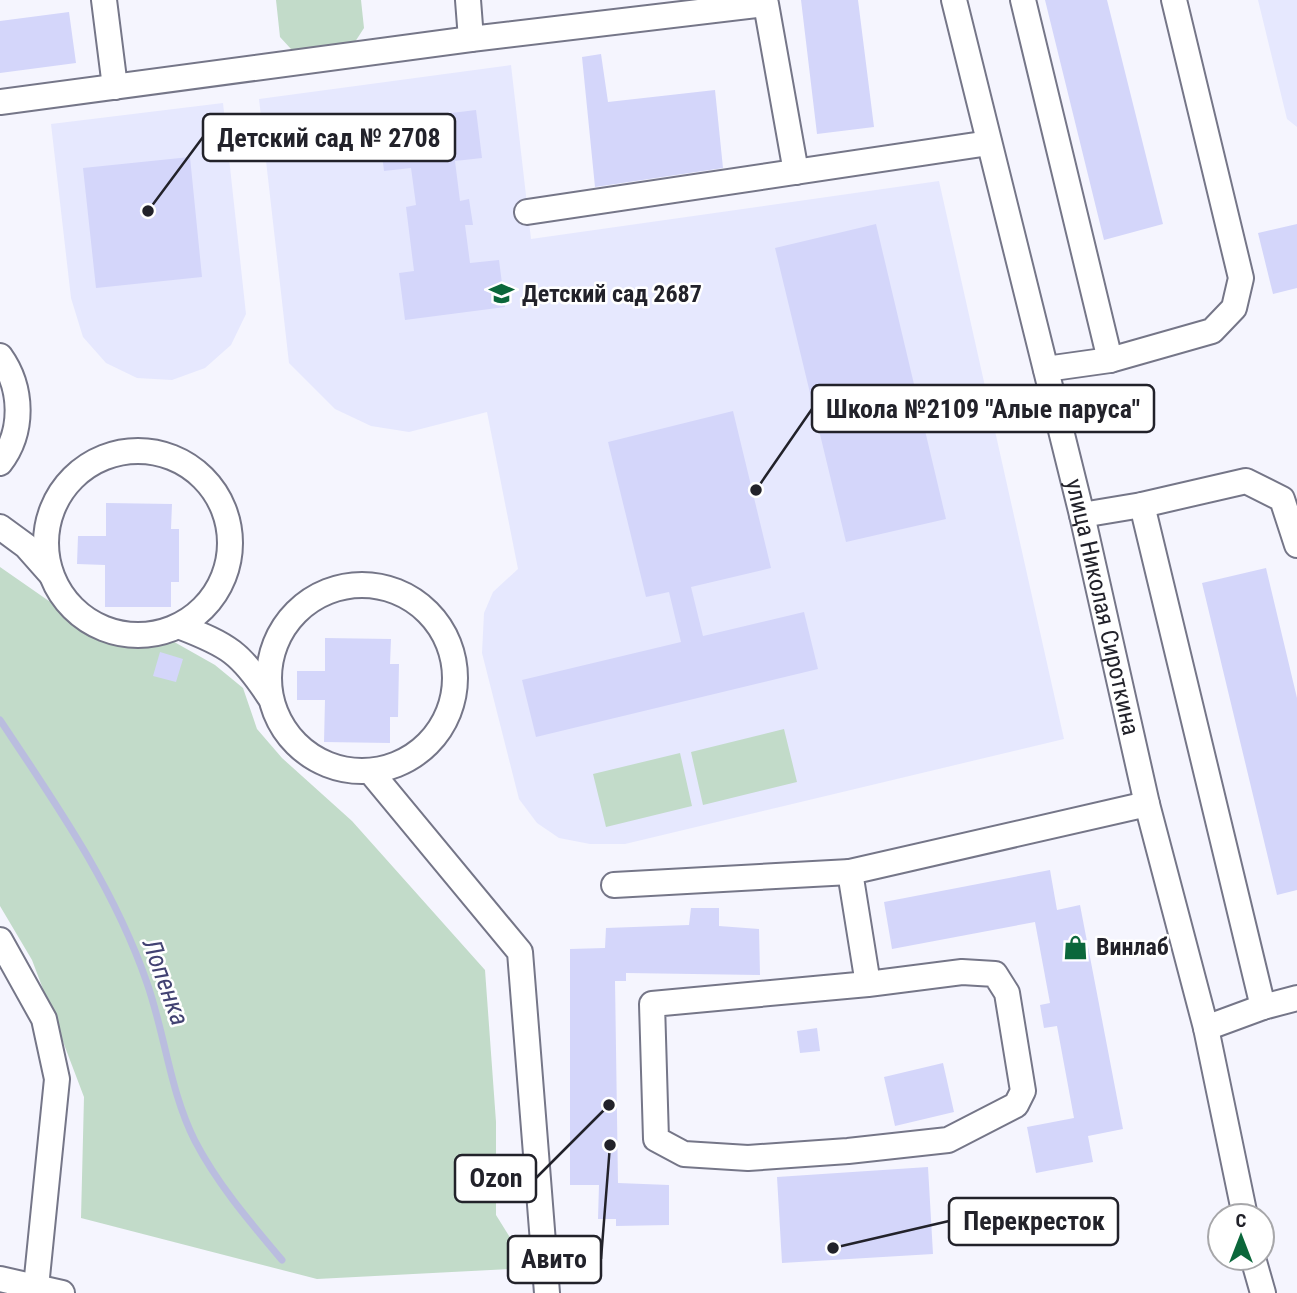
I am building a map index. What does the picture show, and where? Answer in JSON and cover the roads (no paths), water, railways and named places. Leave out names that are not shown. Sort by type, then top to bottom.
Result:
[{"type":"street","points":[[104,0],[115,87]]},
{"type":"street","points":[[468,0],[471,39]]},
{"type":"street","name":"улица Николая Сироткина","points":[[954,0],[1082,515],[1147,804],[1206,1028],[1242,1202]]},
{"type":"street","points":[[1023,0],[1110,360]]},
{"type":"street","points":[[1046,369],[1110,360],[1212,331],[1234,308],[1241,278],[1174,0]]},
{"type":"street","points":[[0,103],[471,39],[766,4],[796,173]]},
{"type":"street","points":[[527,212],[989,143]]},
{"type":"street","points":[[0,356],[14,382],[19,410],[15,436],[0,463]]},
{"type":"street","points":[[0,527],[26,545],[50,572],[63,598],[84,619],[111,632],[140,636],[181,627],[215,595],[227,569],[230,541],[225,513],[212,487],[191,467],[165,455],[136,451],[108,456],[82,469],[62,489],[49,515],[45,544],[50,572]]},
{"type":"street","points":[[1082,515],[1142,505],[1246,481],[1282,499],[1297,545]]},
{"type":"street","points":[[1142,505],[1263,1007]]},
{"type":"street","points":[[181,627],[220,642],[251,668],[269,696],[287,734],[304,751],[324,763],[347,770],[370,771],[401,763],[428,745],[446,719],[456,689],[454,657],[442,628],[421,604],[393,589],[362,584],[330,589],[303,605],[282,629],[270,659],[269,696]]},
{"type":"street","points":[[370,771],[520,952],[547,1293]]},
{"type":"street","points":[[614,885],[850,872],[1147,804]]},
{"type":"street","points":[[850,872],[868,984]]},
{"type":"street","points":[[0,940],[44,1018],[57,1079],[36,1287]]},
{"type":"street","points":[[962,972],[995,974],[1007,993],[1023,1091],[1016,1105],[948,1140],[848,1151],[748,1158],[684,1154],[656,1139],[652,1004],[868,984],[962,972]]},
{"type":"street","points":[[1206,1028],[1297,998]]},
{"type":"street","points":[[1258,1272],[1263,1293]]},
{"type":"street","points":[[0,1279],[62,1293]]},
{"type":"waterway","name":"Лопенка","points":[[0,720],[82,847],[118,913],[147,983],[179,1103],[195,1141],[224,1188],[282,1260]]},
{"type":"place","name":"Детский сад № 2708","points":[[148,211]]},
{"type":"place","name":"Детский сад 2687","points":[[502,294]]},
{"type":"place","name":"Школа №2109 \"Алые паруса\"","points":[[756,490]]},
{"type":"place","name":"Винлаб","points":[[1076,947]]},
{"type":"place","name":"Ozon","points":[[609,1105]]},
{"type":"place","name":"Авито","points":[[610,1145]]},
{"type":"place","name":"Перекресток","points":[[833,1248]]}]
